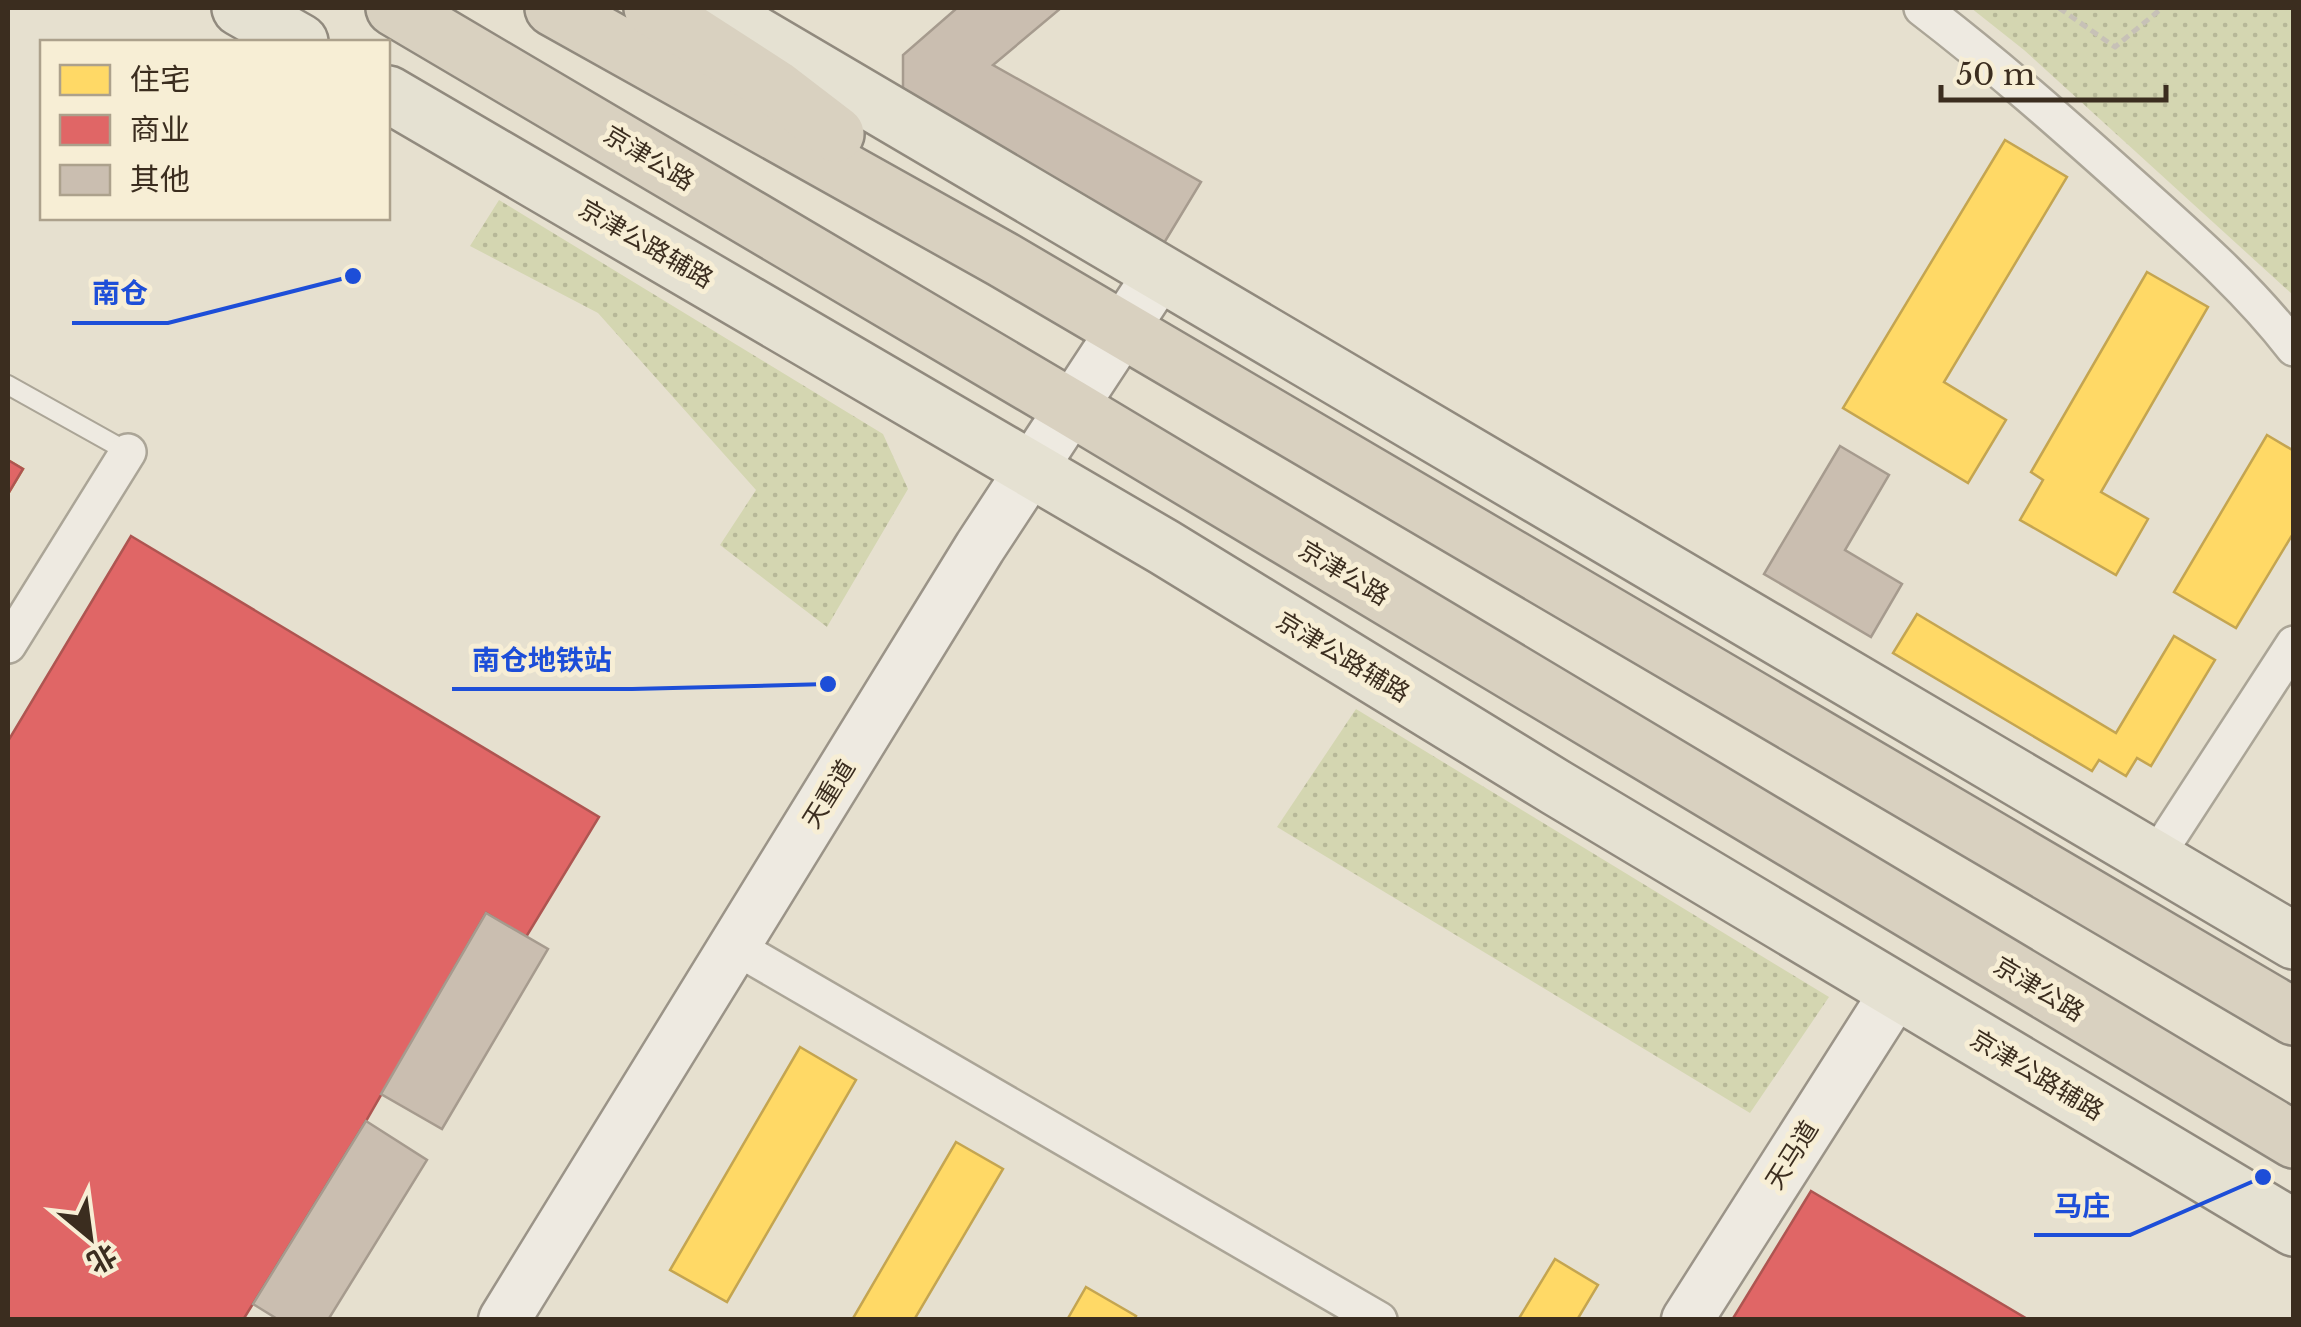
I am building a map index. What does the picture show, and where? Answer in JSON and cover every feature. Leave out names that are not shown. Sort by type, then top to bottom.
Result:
[{"type":"highway","name":"京津公路","points":[[394,8],[1070,407],[2294,1140]]},
{"type":"highway","points":[[553,8],[1122,328],[2294,1017]]},
{"type":"highway","points":[[652,8],[776,88],[1002,259]]},
{"type":"main road","points":[[240,8],[296,40]]},
{"type":"main road","points":[[711,8],[2294,940]]},
{"type":"main road","name":"京津公路辅路","points":[[390,95],[1032,470],[2294,1228]]},
{"type":"street","points":[[1922,8],[2000,68],[2210,256],[2270,317],[2294,348]]},
{"type":"street","name":"天重道","points":[[504,1320],[1070,407],[1160,273]]},
{"type":"street","points":[[8,645],[128,452]]},
{"type":"street","points":[[2155,858],[2294,644]]},
{"type":"street","points":[[734,946],[1379,1320]]},
{"type":"street","name":"天马道","points":[[1687,1320],[1897,990]]},
{"type":"lane","points":[[8,385],[128,452]]},
{"type":"path","points":[[2059,8],[2070,12],[2115,47],[2162,8]]},
{"type":"green space","points":[[1971,8],[2293,8],[2293,295],[2024,50]]},
{"type":"green space","points":[[499,200],[883,434],[908,489],[827,627],[720,545],[756,490],[598,313],[470,246]]},
{"type":"green space","points":[[1356,709],[1829,997],[1750,1113],[1277,827]]},
{"type":"building: 住宅","points":[[2005,140],[2067,177],[1944,382],[2006,420],[1968,483],[1843,408]]},
{"type":"building: 住宅","points":[[2147,272],[2208,307],[2101,492],[2148,519],[2116,575],[2020,520],[2043,480],[2031,472]]},
{"type":"building: 住宅","points":[[2267,435],[2294,451],[2294,532],[2236,628],[2174,592]]},
{"type":"building: 住宅","points":[[8,460],[23,469],[8,494]]},
{"type":"building: 住宅","points":[[1917,614],[2116,733],[2174,636],[2215,660],[2151,766],[2137,758],[2126,776],[2099,760],[2092,771],[1893,653]]},
{"type":"building: 住宅","points":[[800,1047],[856,1080],[727,1302],[670,1270]]},
{"type":"building: 住宅","points":[[956,1142],[1003,1169],[914,1320],[852,1320]]},
{"type":"building: 住宅","points":[[1555,1259],[1598,1285],[1577,1320],[1518,1320]]},
{"type":"building: 住宅","points":[[1086,1287],[1136,1316],[1134,1320],[1067,1320]]},
{"type":"building: 商业","points":[[8,460],[23,469],[8,494]]},
{"type":"building: 商业","points":[[131,536],[599,817],[526,937],[486,913],[366,1121],[243,1320],[8,1320],[8,741]]},
{"type":"building: 商业","points":[[1811,1191],[2029,1320],[1732,1320]]},
{"type":"building: 其他","points":[[957,8],[1061,8],[993,65],[1201,182],[1164,243],[903,94],[903,55]]},
{"type":"building: 其他","points":[[1840,446],[1889,475],[1845,550],[1902,584],[1871,637],[1764,574]]},
{"type":"building: 其他","points":[[486,913],[548,949],[442,1129],[381,1094]]},
{"type":"building: 其他","points":[[366,1121],[427,1160],[328,1320],[279,1320],[253,1304]]},
{"type":"place","name":"南仓","points":[[353,276]]},
{"type":"place","name":"南仓地铁站","points":[[828,684]]},
{"type":"place","name":"马庄","points":[[2263,1177]]}]
